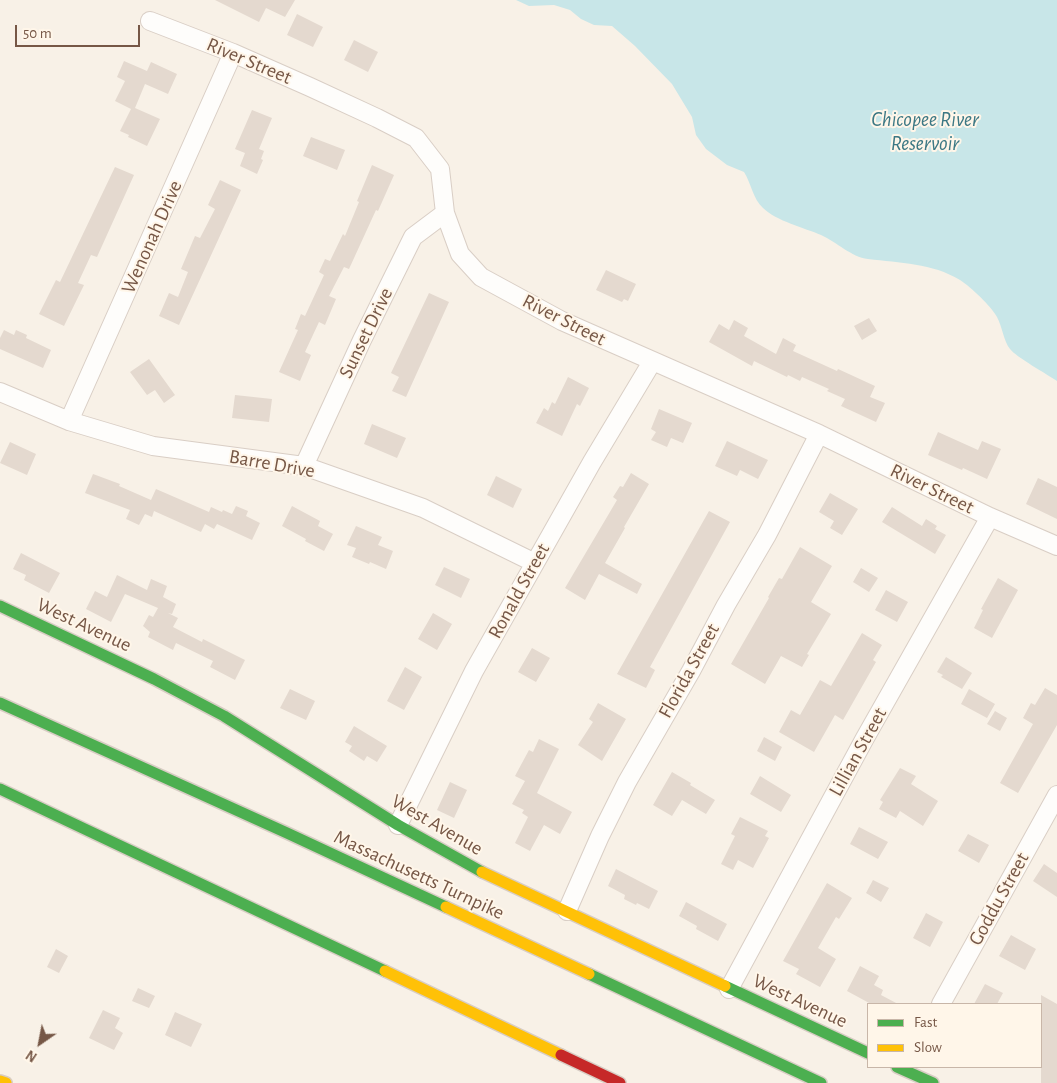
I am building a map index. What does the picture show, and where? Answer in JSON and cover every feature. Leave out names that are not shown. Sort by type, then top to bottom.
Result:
[{"type":"main road","name":"West Avenue","points":[[0,606],[154,679],[224,716],[398,825],[476,869],[867,1054]]},
{"type":"main road","name":"Massachusetts Turnpike","points":[[0,703],[287,833],[821,1083]]},
{"type":"main road","points":[[0,789],[620,1083]]},
{"type":"main road","points":[[903,1068],[933,1083]]},
{"type":"main road","points":[[0,1081],[6,1083]]},
{"type":"street","name":"River Street","points":[[150,21],[233,53],[369,114],[416,138],[440,169],[445,213],[460,254],[481,277],[562,321],[819,434],[990,517],[1057,546]]},
{"type":"street","name":"Wenonah Drive","points":[[69,421],[233,53]]},
{"type":"street","name":"Sunset Drive","points":[[304,466],[362,340],[413,237],[445,213]]},
{"type":"street","name":"Ronald Street","points":[[398,825],[474,671],[534,563],[652,362]]},
{"type":"street","name":"Barre Drive","points":[[0,392],[69,421],[153,446],[304,466],[423,508],[534,563]]},
{"type":"street","name":"Florida Street","points":[[567,911],[600,836],[628,782],[726,605],[768,535],[819,434]]},
{"type":"street","name":"Lillian Street","points":[[729,989],[837,790],[990,517]]},
{"type":"street","name":"Goddu Street","points":[[942,1003],[1057,795]]},
{"type":"water","name":"Chicopee River Reservoir","points":[[516,0],[1057,0],[1057,381],[1010,349],[994,313],[970,287],[960,280],[949,274],[927,267],[862,258],[821,235],[769,213],[757,200],[744,172],[727,165],[706,149],[696,135],[692,117],[672,84],[635,46],[612,26],[594,25],[581,19],[570,10],[554,5],[529,6]]},
{"type":"building","points":[[215,0],[295,0],[285,17],[266,8],[259,22]]},
{"type":"building","points":[[297,14],[323,27],[313,47],[287,35]]},
{"type":"building","points":[[354,40],[378,52],[368,72],[344,60]]},
{"type":"building","points":[[124,61],[147,71],[151,62],[177,74],[168,94],[145,84],[135,108],[160,119],[147,146],[120,131],[131,109],[115,101],[125,81],[117,77]]},
{"type":"building","points":[[252,110],[272,118],[259,149],[264,151],[261,159],[263,160],[257,174],[240,166],[245,153],[235,149]]},
{"type":"building","points":[[311,137],[345,150],[337,170],[303,156]]},
{"type":"building","points":[[372,165],[394,175],[349,269],[344,267],[329,296],[336,299],[325,325],[319,322],[305,352],[311,355],[300,381],[279,372],[298,330],[295,329],[301,314],[305,316],[324,275],[319,272],[325,259],[330,261],[343,234],[345,236]]},
{"type":"building","points":[[115,167],[134,175],[97,257],[91,255],[78,283],[84,285],[64,326],[39,314],[56,280],[60,282]]},
{"type":"building","points":[[220,180],[241,190],[179,325],[159,316],[169,293],[178,297],[188,272],[181,269],[195,236],[200,238],[215,209],[208,205]]},
{"type":"building","points":[[606,270],[636,284],[628,301],[624,299],[622,302],[596,290]]},
{"type":"building","points":[[429,293],[449,302],[406,397],[392,391],[399,377],[391,373]]},
{"type":"building","points":[[869,318],[877,331],[862,340],[854,326]]},
{"type":"building","points":[[734,320],[748,328],[744,336],[776,354],[783,338],[796,345],[793,351],[875,386],[870,397],[885,403],[876,422],[841,406],[845,399],[827,391],[829,389],[802,377],[800,381],[788,375],[787,377],[754,361],[752,366],[709,342],[719,324],[729,330]]},
{"type":"building","points":[[4,330],[14,335],[16,330],[27,335],[26,338],[51,350],[43,368],[0,349],[0,338]]},
{"type":"building","points":[[149,359],[175,395],[164,403],[155,390],[147,395],[130,372]]},
{"type":"building","points":[[568,377],[589,388],[580,406],[577,404],[562,436],[536,423],[544,408],[548,411],[552,402],[555,404]]},
{"type":"building","points":[[235,395],[272,399],[269,422],[232,418]]},
{"type":"building","points":[[659,409],[692,423],[683,443],[671,438],[667,447],[651,440],[656,432],[651,429]]},
{"type":"building","points":[[372,424],[406,438],[397,458],[364,444]]},
{"type":"building","points":[[938,432],[978,450],[982,441],[1001,449],[987,479],[928,455]]},
{"type":"building","points":[[727,441],[768,460],[758,479],[740,470],[737,476],[715,466]]},
{"type":"building","points":[[10,442],[36,454],[27,475],[0,463]]},
{"type":"building","points":[[631,473],[649,484],[605,563],[642,584],[637,594],[599,574],[585,600],[565,588],[617,500],[613,497],[620,486],[623,487]]},
{"type":"building","points":[[93,474],[120,484],[119,486],[151,500],[156,489],[209,512],[211,507],[232,514],[236,506],[248,511],[246,516],[260,523],[252,540],[217,524],[214,529],[205,524],[201,532],[154,511],[152,517],[145,514],[139,525],[126,519],[130,510],[85,493]]},
{"type":"building","points":[[496,476],[522,489],[513,508],[487,495]]},
{"type":"building","points":[[1038,478],[1057,487],[1057,519],[1026,504]]},
{"type":"building","points":[[830,493],[858,509],[842,535],[830,528],[834,521],[819,512]]},
{"type":"building","points":[[292,506],[320,521],[318,526],[333,534],[324,551],[282,526]]},
{"type":"building","points":[[892,507],[922,526],[926,519],[937,526],[935,529],[946,535],[935,554],[882,522]]},
{"type":"building","points":[[709,511],[730,522],[650,667],[655,670],[646,688],[617,674]]},
{"type":"building","points":[[356,526],[382,537],[378,545],[393,551],[386,569],[352,557],[356,548],[347,545]]},
{"type":"building","points":[[800,547],[832,566],[811,602],[831,614],[807,654],[809,655],[802,667],[781,656],[765,684],[731,664],[779,578],[782,579]]},
{"type":"building","points":[[21,553],[60,573],[49,593],[24,580],[26,575],[13,569]]},
{"type":"building","points":[[444,567],[470,579],[461,598],[435,585]]},
{"type":"building","points":[[861,568],[878,578],[869,592],[853,582]]},
{"type":"building","points":[[117,575],[147,590],[151,579],[167,586],[163,597],[176,604],[172,614],[168,613],[178,618],[173,627],[202,642],[203,639],[245,660],[235,680],[210,667],[213,661],[176,643],[173,650],[148,637],[150,632],[143,626],[149,615],[153,617],[158,608],[125,594],[111,622],[86,609],[95,591],[107,597]]},
{"type":"building","points":[[998,578],[1018,590],[992,638],[974,628],[983,610],[981,609]]},
{"type":"building","points":[[886,590],[908,602],[897,622],[875,610]]},
{"type":"building","points":[[433,613],[452,624],[437,650],[418,639]]},
{"type":"building","points":[[862,633],[882,645],[873,660],[876,662],[843,720],[835,715],[814,752],[779,732],[791,710],[800,715],[820,680],[831,686]]},
{"type":"building","points":[[532,648],[550,658],[536,682],[518,672]]},
{"type":"building","points":[[946,657],[972,673],[962,689],[941,677],[943,675],[937,672]]},
{"type":"building","points":[[405,667],[422,677],[404,710],[387,701]]},
{"type":"building","points":[[1045,688],[1057,695],[1057,725],[1018,793],[1000,783],[1033,724],[1023,718],[1031,703],[1035,705]]},
{"type":"building","points":[[290,689],[315,701],[306,720],[280,708]]},
{"type":"building","points":[[969,689],[995,704],[987,718],[961,704]]},
{"type":"building","points":[[598,703],[626,719],[602,761],[578,745],[593,722],[589,719]]},
{"type":"building","points":[[995,711],[1007,718],[1000,731],[987,724]]},
{"type":"building","points":[[354,726],[387,746],[377,762],[367,756],[364,761],[349,751],[352,746],[345,742]]},
{"type":"building","points":[[764,737],[782,747],[775,761],[757,751]]},
{"type":"building","points":[[539,739],[559,749],[537,793],[572,812],[560,834],[544,825],[530,851],[515,843],[528,817],[522,813],[524,810],[512,804],[525,781],[515,776],[529,750],[533,752]]},
{"type":"building","points":[[900,768],[916,776],[911,784],[938,801],[923,826],[900,811],[896,818],[879,809],[883,802],[880,800]]},
{"type":"building","points":[[672,772],[715,800],[706,814],[682,800],[672,816],[653,805]]},
{"type":"building","points":[[760,776],[791,795],[781,812],[750,794]]},
{"type":"building","points":[[450,782],[467,790],[454,818],[437,810]]},
{"type":"building","points":[[740,817],[768,831],[765,836],[769,838],[753,868],[738,860],[733,870],[721,864],[735,836],[731,834]]},
{"type":"building","points":[[859,827],[888,842],[878,859],[850,844]]},
{"type":"building","points":[[968,834],[989,845],[979,863],[958,851]]},
{"type":"building","points":[[1044,864],[1057,873],[1057,897],[1033,881]]},
{"type":"building","points":[[616,869],[658,891],[649,909],[624,899],[625,895],[608,886]]},
{"type":"building","points":[[873,880],[889,888],[881,902],[866,893]]},
{"type":"building","points":[[827,883],[852,898],[839,919],[836,917],[818,948],[836,959],[820,987],[796,974],[799,969],[783,961]]},
{"type":"building","points":[[686,902],[727,924],[718,941],[696,929],[697,926],[679,916]]},
{"type":"building","points":[[926,913],[943,922],[930,947],[913,938]]},
{"type":"building","points":[[1011,935],[1036,949],[1025,970],[999,956]]},
{"type":"building","points":[[56,949],[68,956],[59,973],[47,967]]},
{"type":"building","points":[[860,966],[879,976],[874,985],[883,990],[881,995],[896,1003],[869,1003],[847,991]]},
{"type":"building","points":[[985,984],[1003,993],[998,1003],[975,1003]]},
{"type":"building","points":[[138,988],[155,996],[149,1008],[132,1001]]},
{"type":"building","points":[[1041,995],[1057,1004],[1057,1083],[1041,1083]]},
{"type":"building","points":[[103,1010],[120,1018],[115,1028],[123,1033],[114,1050],[89,1038]]},
{"type":"building","points":[[175,1012],[202,1024],[191,1047],[165,1035]]},
{"type":"traffic: fast","points":[[0,606],[154,679],[224,716],[398,825],[482,872]]},
{"type":"traffic: fast","points":[[0,703],[446,907]]},
{"type":"traffic: fast","points":[[0,789],[385,971]]},
{"type":"traffic: fast","points":[[589,974],[821,1083]]},
{"type":"traffic: fast","points":[[725,986],[867,1053]]},
{"type":"traffic: fast","points":[[899,1068],[933,1083]]},
{"type":"traffic: slow","points":[[482,872],[725,986]]},
{"type":"traffic: slow","points":[[446,907],[589,974]]},
{"type":"traffic: slow","points":[[385,971],[561,1055]]},
{"type":"traffic: slow","points":[[0,1081],[6,1083]]},
{"type":"traffic: jam","points":[[561,1055],[620,1083]]}]
